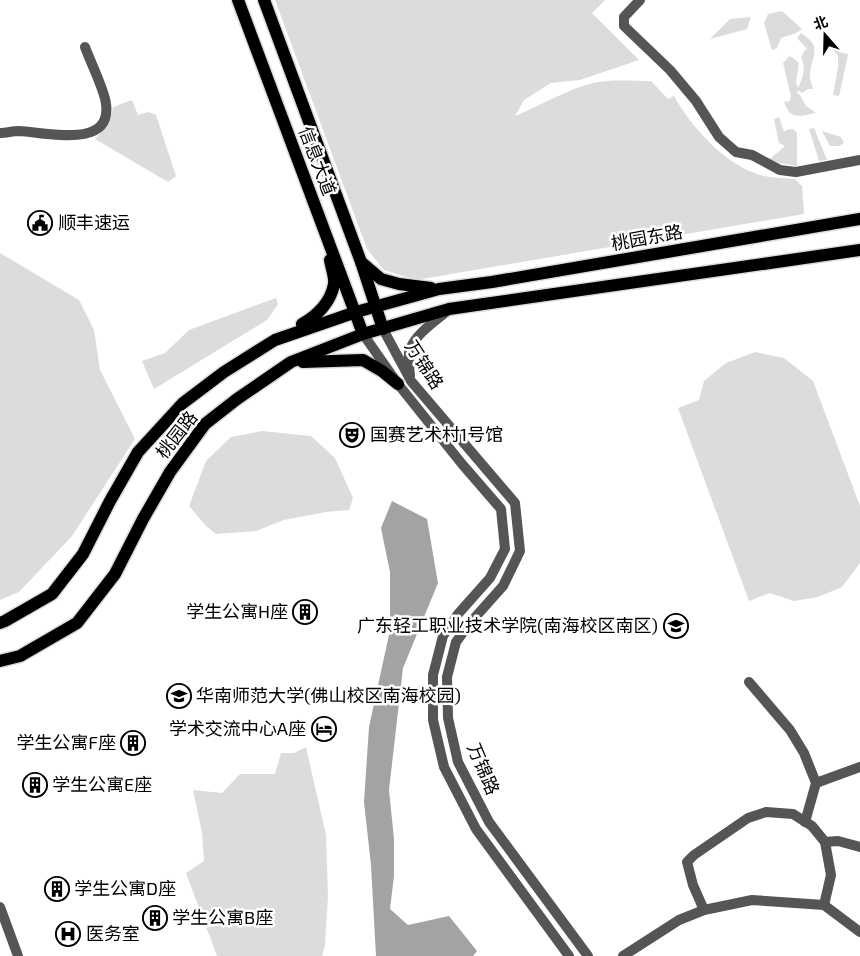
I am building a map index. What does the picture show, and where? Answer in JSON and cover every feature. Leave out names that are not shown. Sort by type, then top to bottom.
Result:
[{"type":"main road","name":"信息大道","points":[[238,0],[363,334]]},
{"type":"main road","name":"信息大道","points":[[264,0],[361,262],[383,329]]},
{"type":"main road","name":"桃园东路","points":[[439,289],[492,282],[860,220]]},
{"type":"main road","points":[[275,340],[315,317],[329,298],[334,283],[325,230]]},
{"type":"main road","points":[[449,309],[860,250]]},
{"type":"main road","points":[[361,262],[381,278],[399,284],[439,289]]},
{"type":"main road","name":"桃园路","points":[[0,623],[52,594],[83,554],[138,452],[183,403],[224,372],[275,340],[375,306],[439,289]]},
{"type":"main road","name":"桃园路","points":[[0,661],[20,656],[77,623],[115,574],[170,472],[205,424],[290,362],[363,334],[449,309]]},
{"type":"main road","points":[[290,362],[363,360],[405,382]]},
{"type":"street","points":[[640,0],[624,17],[624,26],[670,70],[696,100],[719,137],[736,152],[752,155],[780,170],[796,172],[860,160]]},
{"type":"street","points":[[0,133],[17,131],[75,136],[90,134],[100,126],[106,115],[106,103],[85,47]]},
{"type":"street","points":[[405,382],[410,348],[422,333],[449,309]]},
{"type":"street","name":"万锦路","points":[[383,329],[405,382],[462,464],[501,510],[505,549],[490,578],[458,614],[443,636],[433,675],[433,720],[444,767],[476,829],[569,956]]},
{"type":"street","name":"万锦路","points":[[363,334],[515,503],[520,551],[503,586],[456,642],[447,677],[448,718],[458,762],[489,822],[588,956]]},
{"type":"street","points":[[749,682],[790,730],[804,752],[816,783],[805,822]]},
{"type":"street","points":[[816,783],[860,767]]},
{"type":"street","points":[[704,910],[693,885],[688,862],[694,855],[748,818],[766,812],[793,814],[812,826],[826,842],[831,874],[824,905]]},
{"type":"street","points":[[826,842],[838,841],[860,847]]},
{"type":"street","points":[[623,956],[680,920],[704,910],[752,900],[824,905],[860,932]]},
{"type":"street","points":[[0,907],[17,954]]},
{"type":"shaded area","points":[[275,0],[605,0],[592,13],[639,60],[580,80],[551,83],[524,100],[515,116],[563,94],[593,83],[651,81],[668,99],[674,96],[700,133],[737,164],[750,172],[764,176],[795,179],[802,186],[804,214],[416,280],[384,270],[367,249]]},
{"type":"shaded area","points":[[782,11],[802,29],[781,38],[777,48],[772,50],[764,23],[768,14]]},
{"type":"shaded area","points":[[751,17],[747,29],[710,39],[730,19]]},
{"type":"shaded area","points":[[801,33],[814,46],[810,75],[813,89],[808,89],[802,93],[798,90],[797,93],[806,106],[816,113],[796,116],[789,111],[784,101],[789,102],[791,96],[783,63],[790,56],[799,63],[796,82],[798,88],[804,70],[801,58],[807,49],[797,38]]},
{"type":"shaded area","points":[[829,38],[848,55],[839,96],[833,95],[838,55],[825,43]]},
{"type":"shaded area","points":[[132,100],[138,115],[148,112],[156,115],[176,176],[168,182],[95,139],[107,124],[113,107]]},
{"type":"shaded area","points":[[779,117],[784,132],[793,129],[797,133],[797,166],[779,163],[770,159],[785,146],[779,143],[774,119]]},
{"type":"shaded area","points":[[814,128],[827,160],[819,161],[809,129]]},
{"type":"shaded area","points":[[822,131],[841,137],[844,143],[839,146],[830,146]]},
{"type":"shaded area","points":[[0,253],[79,300],[94,330],[100,370],[135,439],[72,536],[19,592],[0,600]]},
{"type":"shaded area","points":[[276,298],[278,304],[267,320],[154,389],[142,361],[165,353],[189,330]]},
{"type":"shaded area","points":[[755,352],[784,358],[813,381],[860,506],[860,563],[842,587],[818,597],[794,601],[770,593],[749,601],[678,408],[699,400],[704,381],[726,363]]},
{"type":"shaded area","points":[[262,431],[311,436],[335,458],[353,498],[349,510],[326,512],[284,520],[256,531],[216,534],[206,526],[189,506],[206,461],[231,437]]},
{"type":"shaded area","points":[[392,501],[427,519],[438,583],[403,668],[389,790],[394,839],[394,876],[390,909],[408,925],[449,916],[477,951],[473,956],[376,956],[371,865],[364,802],[369,727],[390,630],[390,572],[381,528]]},
{"type":"shaded area","points":[[306,747],[326,835],[328,896],[325,945],[322,956],[217,956],[186,873],[204,861],[202,833],[193,790],[222,793],[240,774],[275,774],[281,753],[294,753]]},
{"type":"place","name":"顺丰速运","points":[[40,223]]},
{"type":"place","name":"国赛艺术村1号馆","points":[[352,435]]},
{"type":"place","name":"学生公寓H座","points":[[305,612]]},
{"type":"place","name":"广东轻工职业技术学院(南海校区南区)","points":[[676,626]]},
{"type":"place","name":"华南师范大学(佛山校区南海校园)","points":[[179,696]]},
{"type":"place","name":"学术交流中心A座","points":[[324,729]]},
{"type":"place","name":"学生公寓F座","points":[[133,743]]},
{"type":"place","name":"学生公寓E座","points":[[35,785]]},
{"type":"place","name":"学生公寓D座","points":[[57,889]]},
{"type":"place","name":"学生公寓B座","points":[[155,918]]},
{"type":"place","name":"医务室","points":[[68,934]]}]
